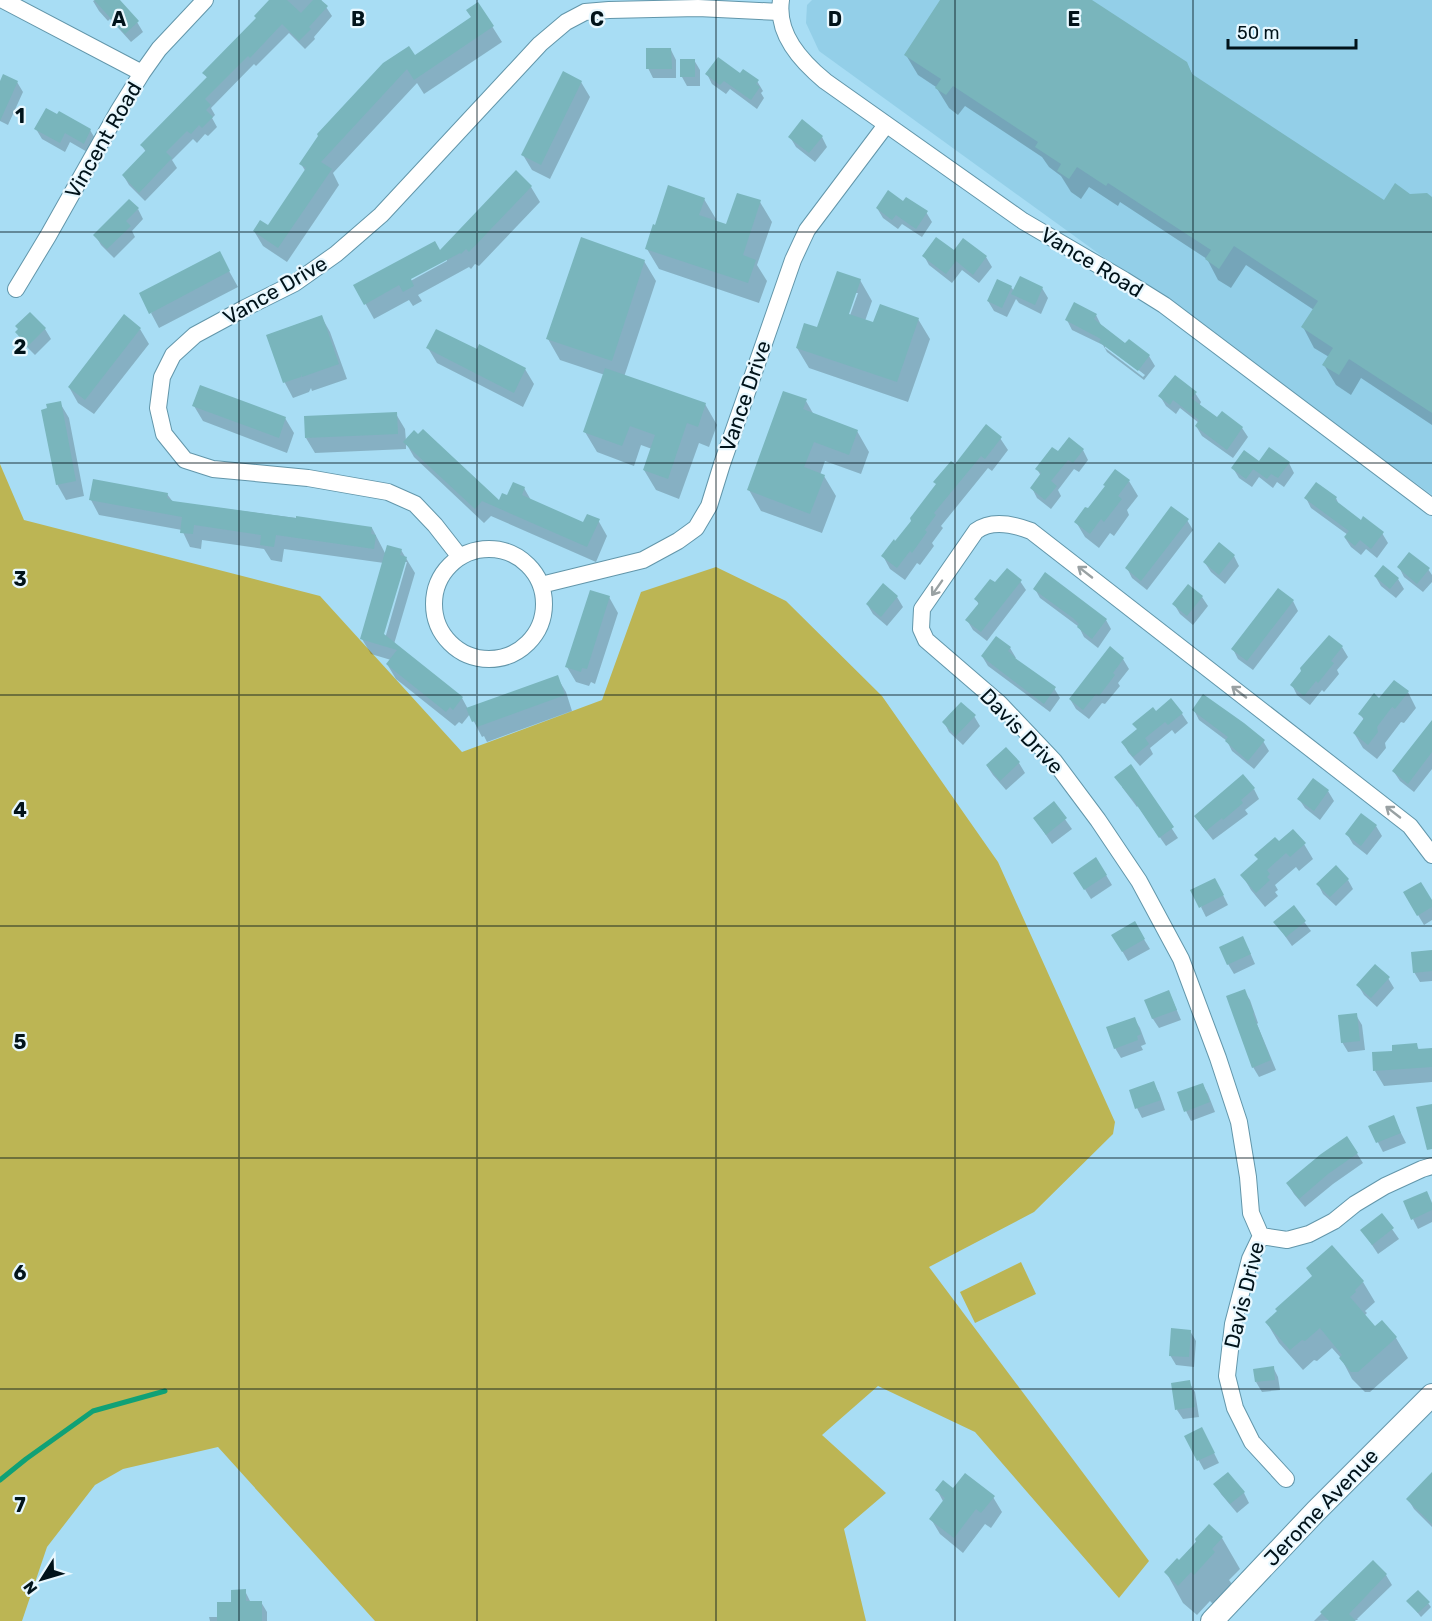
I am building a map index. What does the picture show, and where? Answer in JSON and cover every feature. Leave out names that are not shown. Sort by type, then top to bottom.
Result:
[{"type":"main road","name":"Jerome Avenue","points":[[1212,1621],[1316,1511],[1432,1395]]},
{"type":"street","points":[[3,0],[142,73]]},
{"type":"street","name":"Vincent Road","points":[[16,289],[142,73],[159,49],[205,0]]},
{"type":"street","name":"Vance Road","points":[[780,6],[785,32],[792,46],[799,57],[825,81],[1023,221],[1164,305],[1432,507]]},
{"type":"street","name":"Vance Drive","points":[[460,557],[415,504],[388,492],[308,478],[213,469],[185,460],[164,434],[158,408],[162,377],[173,356],[195,335],[295,283],[336,255],[381,215],[532,52],[566,22],[585,12],[609,10],[780,6]]},
{"type":"street","name":"Vance Drive","points":[[541,585],[643,560],[678,541],[696,528],[709,506],[793,260],[807,230],[886,125]]},
{"type":"street","name":"Davis Drive","points":[[1286,1479],[1252,1442],[1235,1408],[1227,1376],[1233,1324],[1250,1259],[1261,1236],[1251,1213],[1239,1122],[1181,959],[1139,881],[1098,820],[1054,761],[999,704],[926,640],[921,629],[922,609],[976,531],[991,524],[1016,525],[1031,531],[1410,826],[1432,855]]},
{"type":"street","points":[[491,549],[507,552],[521,559],[533,570],[541,585],[545,601],[543,618],[537,633],[526,646],[511,656],[494,660],[476,659],[459,651],[446,640],[437,624],[433,606],[435,588],[444,572],[460,557],[475,550],[491,549]]},
{"type":"street","points":[[1261,1236],[1287,1240],[1309,1234],[1334,1221],[1355,1204],[1385,1186],[1432,1166]]},
{"type":"shaded area","points":[[812,0],[1432,0],[1432,495],[819,51],[806,23],[807,5]]},
{"type":"shaded area","points":[[0,464],[24,520],[320,596],[462,752],[602,700],[641,592],[716,567],[786,601],[882,696],[998,862],[1115,1122],[1113,1134],[1034,1212],[929,1267],[1149,1561],[1119,1598],[975,1432],[878,1386],[822,1435],[886,1493],[844,1529],[866,1621],[375,1621],[218,1447],[123,1469],[95,1485],[47,1547],[22,1621],[0,1621]]},
{"type":"shaded area","points":[[1021,1262],[1036,1294],[975,1323],[960,1292]]},
{"type":"building","points":[[94,0],[120,0],[139,21],[125,34]]},
{"type":"building","points":[[269,0],[287,0],[301,13],[313,0],[321,0],[328,6],[299,41],[282,24],[250,58],[248,56],[205,99],[211,105],[206,110],[213,117],[202,128],[199,125],[191,134],[187,131],[166,152],[172,158],[139,193],[122,175],[146,150],[140,145],[207,77],[202,73],[256,18],[254,16]]},
{"type":"building","points":[[940,0],[1092,0],[1187,62],[1192,74],[1384,200],[1395,183],[1410,194],[1427,193],[1432,197],[1432,413],[1349,359],[1339,375],[1322,365],[1333,348],[1301,327],[1318,301],[1234,246],[1219,269],[1205,259],[1211,250],[1108,183],[1106,186],[1077,167],[1069,179],[1057,171],[1061,164],[1035,147],[1038,142],[953,86],[946,95],[935,88],[941,79],[904,55]]},
{"type":"building","points":[[478,2],[494,26],[414,80],[407,69],[321,162],[332,169],[278,248],[253,231],[260,220],[268,225],[306,168],[299,164],[318,136],[317,134],[383,63],[409,46],[415,55],[471,17],[466,10]]},
{"type":"building","points":[[646,48],[671,48],[672,69],[646,69]]},
{"type":"building","points":[[718,57],[740,73],[743,69],[759,80],[756,84],[760,87],[751,100],[724,81],[720,85],[705,74]]},
{"type":"building","points":[[680,59],[695,59],[695,77],[680,77]]},
{"type":"building","points":[[563,71],[582,81],[541,165],[521,155]]},
{"type":"building","points":[[3,74],[18,81],[0,121],[0,81]]},
{"type":"building","points":[[46,108],[57,114],[59,111],[91,129],[84,144],[65,133],[60,143],[34,129]]},
{"type":"building","points":[[802,119],[823,136],[809,153],[788,137]]},
{"type":"building","points":[[516,170],[532,186],[469,252],[466,249],[461,254],[411,279],[414,286],[403,292],[399,285],[364,305],[353,285],[435,241],[440,250]]},
{"type":"building","points":[[668,185],[705,198],[699,215],[726,224],[737,193],[761,200],[743,255],[756,260],[748,283],[645,249]]},
{"type":"building","points":[[888,190],[903,201],[906,197],[928,211],[916,229],[896,215],[892,220],[876,208]]},
{"type":"building","points":[[129,199],[139,208],[126,221],[131,226],[107,249],[93,235]]},
{"type":"building","points":[[581,237],[645,260],[612,361],[546,339]]},
{"type":"building","points":[[936,237],[954,250],[963,238],[987,256],[973,275],[956,261],[946,274],[922,256]]},
{"type":"building","points":[[220,251],[230,271],[149,314],[139,293]]},
{"type":"building","points":[[837,271],[861,279],[849,314],[873,322],[880,304],[919,318],[897,382],[796,348],[804,323],[817,327]]},
{"type":"building","points":[[1020,276],[1043,287],[1035,305],[1011,294]]},
{"type":"building","points":[[997,279],[1012,286],[1002,308],[987,301]]},
{"type":"building","points":[[1074,302],[1097,314],[1094,319],[1125,343],[1129,339],[1150,355],[1138,371],[1099,342],[1101,339],[1065,320]]},
{"type":"building","points":[[30,312],[46,328],[28,346],[15,332],[18,329],[15,326]]},
{"type":"building","points":[[124,314],[141,328],[85,400],[68,387]]},
{"type":"building","points":[[322,315],[339,364],[302,377],[302,374],[301,377],[283,383],[266,335]]},
{"type":"building","points":[[436,329],[477,349],[479,344],[526,368],[514,393],[426,348]]},
{"type":"building","points":[[605,368],[706,403],[698,427],[687,423],[668,479],[643,470],[655,435],[630,426],[622,446],[583,432]]},
{"type":"building","points":[[1175,375],[1197,392],[1191,398],[1217,417],[1222,411],[1243,427],[1227,450],[1195,426],[1199,420],[1173,400],[1170,405],[1158,396]]},
{"type":"building","points":[[200,385],[286,417],[279,438],[192,406]]},
{"type":"building","points":[[783,391],[807,399],[803,409],[858,430],[849,455],[814,442],[804,467],[825,475],[810,514],[747,490]]},
{"type":"building","points":[[61,401],[76,481],[56,485],[41,410],[47,408],[46,404]]},
{"type":"building","points":[[397,412],[398,434],[305,438],[304,416]]},
{"type":"building","points":[[986,424],[1002,437],[985,459],[981,456],[934,513],[936,515],[925,530],[927,532],[912,553],[910,551],[897,568],[881,556],[911,521],[910,518],[936,484],[933,482],[951,461],[955,464]]},
{"type":"building","points":[[423,429],[499,500],[502,493],[507,495],[513,482],[525,487],[522,495],[583,522],[587,514],[600,519],[587,547],[482,501],[475,509],[403,442],[414,430],[418,434]]},
{"type":"building","points":[[1069,437],[1084,449],[1073,463],[1068,460],[1051,481],[1057,486],[1045,500],[1030,488],[1041,473],[1035,469],[1052,447],[1058,451]]},
{"type":"building","points":[[1269,447],[1290,462],[1278,478],[1271,474],[1267,479],[1253,469],[1246,479],[1231,468],[1244,450],[1259,461]]},
{"type":"building","points":[[1115,469],[1130,480],[1118,496],[1122,499],[1104,522],[1101,519],[1090,534],[1074,522],[1085,507],[1088,508]]},
{"type":"building","points":[[93,479],[168,493],[167,498],[173,501],[372,527],[371,534],[376,535],[374,549],[276,535],[274,547],[260,545],[261,535],[194,525],[193,534],[180,533],[182,517],[89,500]]},
{"type":"building","points":[[1316,482],[1337,497],[1335,500],[1361,520],[1363,516],[1384,532],[1371,549],[1360,540],[1355,546],[1344,537],[1349,531],[1304,498]]},
{"type":"building","points":[[1171,506],[1189,519],[1141,581],[1125,568]]},
{"type":"building","points":[[1219,542],[1235,555],[1219,575],[1203,562]]},
{"type":"building","points":[[387,545],[402,549],[400,555],[407,557],[384,634],[463,697],[453,710],[450,707],[446,712],[386,664],[397,650],[360,639]]},
{"type":"building","points":[[1409,552],[1430,568],[1417,584],[1397,567]]},
{"type":"building","points":[[1383,565],[1399,578],[1390,589],[1374,576]]},
{"type":"building","points":[[1007,568],[1022,580],[981,632],[965,620],[979,603],[974,599],[990,579],[995,582]]},
{"type":"building","points":[[1045,572],[1107,619],[1092,639],[1077,627],[1079,624],[1073,618],[1033,589]]},
{"type":"building","points":[[883,583],[898,596],[881,617],[866,604]]},
{"type":"building","points":[[1188,584],[1203,596],[1187,616],[1172,604]]},
{"type":"building","points":[[1278,588],[1294,600],[1247,661],[1231,649]]},
{"type":"building","points":[[590,590],[610,596],[587,669],[582,668],[581,672],[565,667]]},
{"type":"building","points":[[1329,635],[1343,646],[1331,661],[1334,663],[1304,696],[1290,685],[1301,671],[1300,668]]},
{"type":"building","points":[[996,636],[1011,647],[1008,651],[1015,658],[1056,687],[1044,704],[981,656]]},
{"type":"building","points":[[1110,646],[1124,658],[1113,673],[1115,675],[1099,696],[1096,694],[1083,710],[1069,699]]},
{"type":"building","points":[[558,675],[565,695],[477,727],[475,721],[472,722],[466,708]]},
{"type":"building","points":[[1394,680],[1409,691],[1395,709],[1392,707],[1377,727],[1378,732],[1368,745],[1353,733],[1364,718],[1358,714],[1374,693],[1379,698]]},
{"type":"building","points":[[1203,694],[1265,740],[1248,761],[1225,741],[1228,737],[1192,710]]},
{"type":"building","points":[[1171,698],[1183,713],[1168,725],[1165,722],[1145,738],[1149,744],[1133,757],[1121,742],[1137,729],[1132,724],[1153,707],[1156,711]]},
{"type":"building","points":[[961,702],[976,715],[956,736],[942,722]]},
{"type":"building","points":[[1432,720],[1432,752],[1408,784],[1392,771]]},
{"type":"building","points":[[1006,747],[1020,762],[1000,781],[986,765]]},
{"type":"building","points":[[1131,764],[1174,827],[1159,838],[1132,798],[1114,777]]},
{"type":"building","points":[[1243,774],[1255,788],[1241,800],[1243,803],[1206,831],[1194,816]]},
{"type":"building","points":[[1313,778],[1329,790],[1314,811],[1297,799]]},
{"type":"building","points":[[1054,801],[1067,818],[1046,835],[1033,818]]},
{"type":"building","points":[[1361,813],[1377,825],[1361,846],[1345,834]]},
{"type":"building","points":[[1293,829],[1306,843],[1290,857],[1286,853],[1267,870],[1270,874],[1267,877],[1270,880],[1256,893],[1240,875],[1258,859],[1254,855],[1275,837],[1279,841]]},
{"type":"building","points":[[1096,857],[1107,875],[1084,890],[1073,873]]},
{"type":"building","points":[[1336,865],[1349,879],[1330,897],[1316,884]]},
{"type":"building","points":[[1215,878],[1224,895],[1199,908],[1190,890]]},
{"type":"building","points":[[1421,882],[1432,900],[1432,907],[1417,916],[1403,892]]},
{"type":"building","points":[[1294,905],[1306,921],[1286,937],[1273,922]]},
{"type":"building","points":[[1135,921],[1145,939],[1122,952],[1111,935]]},
{"type":"building","points":[[1243,936],[1251,954],[1227,965],[1219,947]]},
{"type":"building","points":[[1432,950],[1432,971],[1413,973],[1411,952]]},
{"type":"building","points":[[1375,964],[1390,977],[1371,998],[1356,985]]},
{"type":"building","points":[[1245,989],[1271,1060],[1252,1068],[1226,996]]},
{"type":"building","points":[[1169,990],[1177,1010],[1152,1019],[1144,1000]]},
{"type":"building","points":[[1357,1013],[1360,1041],[1341,1043],[1338,1015]]},
{"type":"building","points":[[1135,1017],[1141,1034],[1137,1036],[1138,1040],[1114,1049],[1106,1027]]},
{"type":"building","points":[[1417,1043],[1418,1049],[1432,1048],[1432,1067],[1373,1071],[1372,1052],[1392,1051],[1392,1045]]},
{"type":"building","points":[[1154,1081],[1161,1100],[1135,1109],[1129,1090]]},
{"type":"building","points":[[1203,1083],[1210,1102],[1184,1112],[1177,1092]]},
{"type":"building","points":[[1432,1104],[1432,1149],[1427,1150],[1416,1107]]},
{"type":"building","points":[[1394,1115],[1401,1133],[1376,1143],[1368,1126]]},
{"type":"building","points":[[1347,1136],[1358,1153],[1328,1174],[1299,1199],[1286,1183]]},
{"type":"building","points":[[1427,1191],[1432,1210],[1411,1220],[1403,1201]]},
{"type":"building","points":[[1382,1213],[1394,1228],[1372,1245],[1360,1230]]},
{"type":"building","points":[[1332,1245],[1364,1281],[1350,1297],[1375,1326],[1382,1320],[1397,1337],[1358,1372],[1351,1372],[1339,1358],[1342,1355],[1320,1328],[1290,1350],[1265,1322],[1277,1311],[1275,1309],[1312,1276],[1306,1268]]},
{"type":"building","points":[[1171,1328],[1191,1330],[1189,1357],[1169,1356]]},
{"type":"building","points":[[1274,1366],[1275,1380],[1255,1382],[1253,1369]]},
{"type":"building","points":[[1190,1380],[1195,1407],[1175,1410],[1171,1383]]},
{"type":"building","points":[[1202,1427],[1215,1453],[1197,1461],[1184,1436]]},
{"type":"building","points":[[1228,1472],[1245,1492],[1230,1504],[1213,1484]]},
{"type":"building","points":[[1432,1472],[1432,1524],[1406,1499]]},
{"type":"building","points":[[965,1473],[995,1496],[981,1513],[976,1509],[954,1538],[929,1519],[945,1498],[935,1490],[943,1480],[953,1488]]},
{"type":"building","points":[[1209,1524],[1223,1537],[1212,1549],[1215,1552],[1194,1575],[1191,1572],[1178,1586],[1164,1572],[1196,1542],[1195,1539]]},
{"type":"building","points":[[1373,1560],[1387,1574],[1349,1614],[1356,1621],[1329,1621],[1320,1612]]},
{"type":"building","points":[[246,1589],[246,1601],[262,1601],[262,1621],[217,1621],[217,1602],[231,1602],[231,1590]]},
{"type":"building","points":[[1418,1590],[1430,1602],[1418,1613],[1406,1601]]},
{"type":"waterway","points":[[0,1480],[93,1411],[165,1391]]}]
